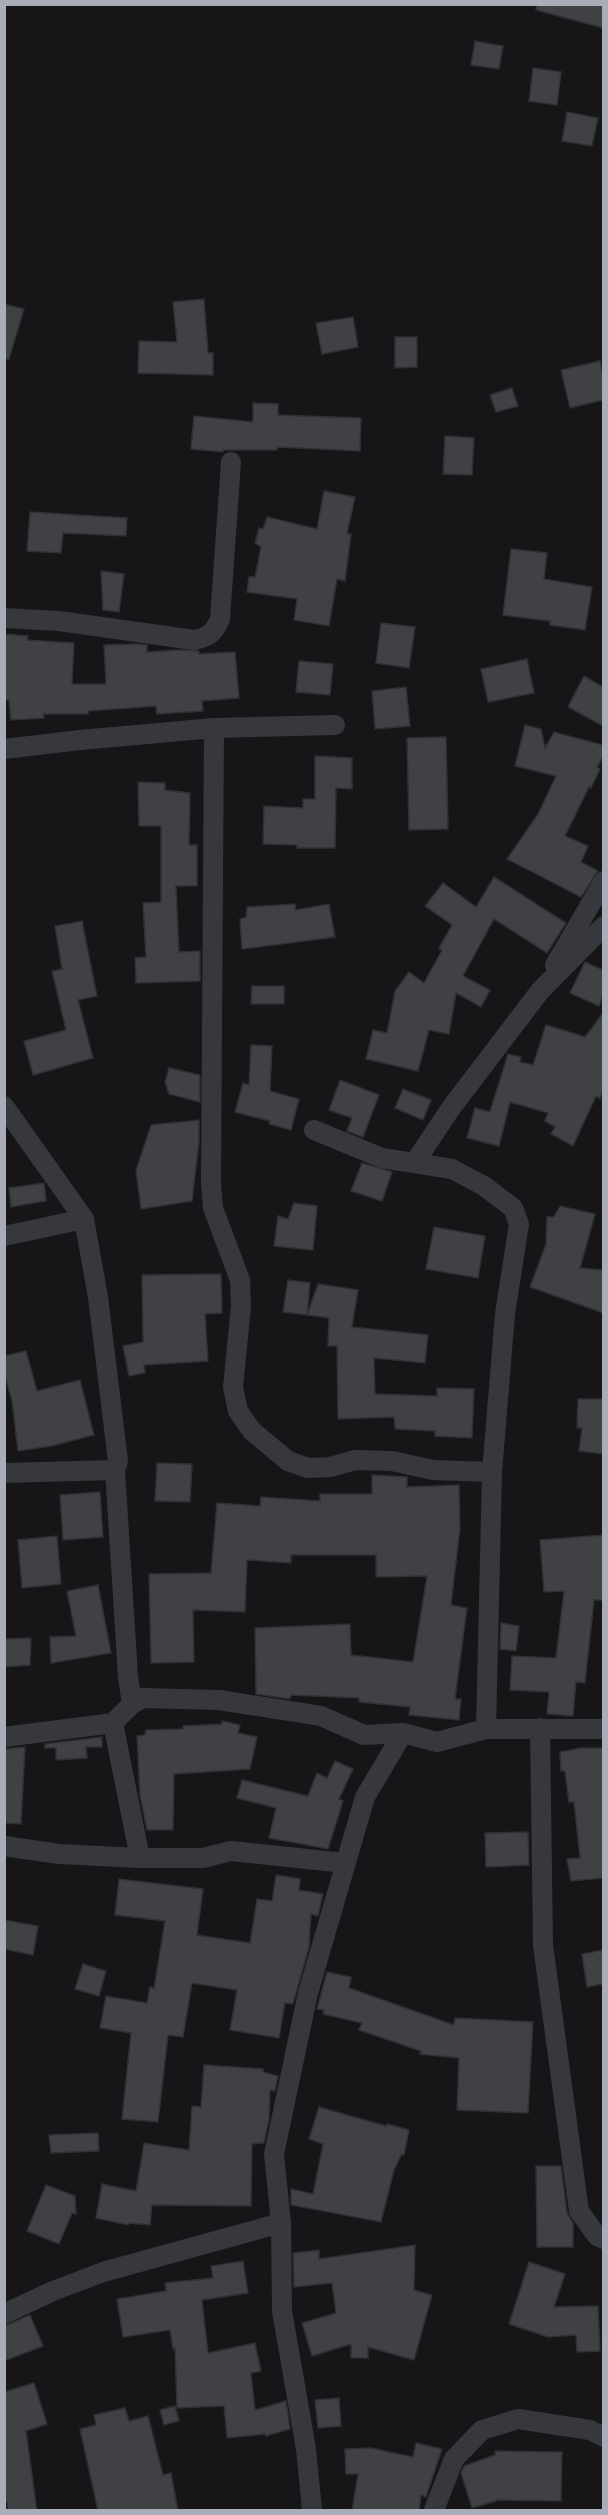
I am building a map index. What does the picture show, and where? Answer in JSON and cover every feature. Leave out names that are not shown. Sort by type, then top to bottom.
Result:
[{"type":"street","points":[[4,618],[59,621],[194,640],[207,637],[214,631],[220,619],[231,462]]},
{"type":"street","points":[[4,749],[214,728],[335,725]]},
{"type":"street","points":[[214,728],[211,1183],[213,1208],[240,1280],[241,1306],[232,1387],[238,1411],[252,1431],[288,1461],[308,1468],[330,1467],[355,1460],[392,1461],[432,1470],[492,1472]]},
{"type":"street","points":[[540,991],[603,881]]},
{"type":"street","points":[[415,1162],[451,1108],[540,991],[603,926]]},
{"type":"street","points":[[4,1106],[84,1219],[98,1297],[118,1461],[115,1470],[128,1677],[132,1704]]},
{"type":"street","points":[[314,1130],[382,1158],[452,1169],[484,1186],[513,1208],[519,1224],[505,1314],[492,1472],[486,1729]]},
{"type":"street","points":[[4,1236],[84,1219]]},
{"type":"street","points":[[4,1473],[115,1470]]},
{"type":"street","points":[[4,1737],[112,1723],[132,1704],[143,1698],[219,1700],[321,1716],[364,1735],[403,1733],[437,1742],[486,1729],[603,1729]]},
{"type":"street","points":[[112,1723],[140,1858]]},
{"type":"street","points":[[540,1728],[543,1945],[579,2211],[597,2236],[603,2239]]},
{"type":"street","points":[[312,2511],[306,2449],[282,2312],[281,2223],[274,2154],[308,1993],[365,1797],[403,1733]]},
{"type":"street","points":[[4,1846],[59,1854],[140,1858],[203,1858],[231,1851],[345,1863]]},
{"type":"street","points":[[4,2314],[53,2291],[102,2272],[281,2223]]},
{"type":"street","points":[[434,2511],[454,2458],[482,2430],[518,2419],[590,2430],[603,2436]]},
{"type":"building","points":[[537,4],[603,4],[603,28],[536,10]]},
{"type":"building","points":[[475,41],[503,46],[499,69],[471,65]]},
{"type":"building","points":[[533,68],[561,72],[557,105],[529,101]]},
{"type":"building","points":[[567,112],[598,118],[592,146],[562,141]]},
{"type":"building","points":[[204,299],[208,353],[213,353],[213,375],[138,373],[139,341],[177,342],[173,302]]},
{"type":"building","points":[[4,304],[24,309],[9,359],[4,359]]},
{"type":"building","points":[[353,317],[358,347],[322,354],[316,323]]},
{"type":"building","points":[[395,337],[417,337],[417,367],[395,368]]},
{"type":"building","points":[[600,361],[603,376],[603,400],[570,408],[561,370]]},
{"type":"building","points":[[512,388],[518,406],[496,412],[490,395]]},
{"type":"building","points":[[253,403],[278,404],[278,415],[361,418],[360,451],[277,447],[277,450],[223,450],[223,452],[191,449],[194,416],[253,422]]},
{"type":"building","points":[[445,436],[474,438],[472,475],[443,474]]},
{"type":"building","points":[[324,491],[355,497],[347,534],[351,534],[345,581],[337,579],[329,626],[294,620],[297,599],[247,592],[249,577],[255,577],[261,547],[255,543],[259,528],[263,529],[267,517],[317,529]]},
{"type":"building","points":[[30,512],[127,518],[126,536],[63,533],[61,553],[27,551]]},
{"type":"building","points":[[511,549],[547,553],[544,579],[592,587],[585,630],[550,625],[550,621],[503,615]]},
{"type":"building","points":[[101,571],[124,574],[119,612],[103,610]]},
{"type":"building","points":[[381,623],[415,627],[409,668],[376,663]]},
{"type":"building","points":[[4,634],[28,636],[27,640],[74,643],[72,684],[106,684],[104,645],[147,645],[147,652],[178,650],[199,651],[199,654],[235,652],[239,698],[202,701],[203,711],[157,714],[156,706],[88,711],[88,714],[43,714],[44,718],[11,720],[9,700],[4,700]]},
{"type":"building","points":[[527,659],[534,693],[488,702],[481,669]]},
{"type":"building","points":[[299,661],[333,664],[330,695],[296,692]]},
{"type":"building","points":[[584,676],[603,687],[603,726],[568,707]]},
{"type":"building","points":[[406,687],[410,726],[375,729],[372,691]]},
{"type":"building","points":[[525,725],[541,729],[545,748],[554,732],[603,745],[603,756],[597,767],[600,769],[565,836],[588,846],[581,862],[598,871],[581,897],[507,859],[538,814],[556,776],[515,766]]},
{"type":"building","points":[[446,737],[448,829],[409,830],[407,738]]},
{"type":"building","points":[[315,756],[352,758],[352,789],[336,788],[335,848],[297,848],[297,845],[263,844],[264,806],[303,808],[303,799],[315,799]]},
{"type":"building","points":[[138,782],[165,783],[165,790],[190,793],[189,845],[197,845],[197,886],[176,886],[179,952],[200,951],[200,981],[136,983],[135,958],[146,957],[143,903],[161,902],[161,826],[139,826]]},
{"type":"building","points":[[494,877],[566,923],[547,953],[494,919],[463,976],[490,990],[481,1007],[456,993],[449,1034],[429,1030],[418,1071],[366,1059],[373,1030],[387,1033],[395,991],[409,972],[424,983],[442,950],[439,948],[452,925],[425,906],[443,883],[476,907]]},
{"type":"building","points":[[295,904],[296,910],[329,904],[335,937],[242,949],[240,919],[246,917],[247,907]]},
{"type":"building","points":[[82,921],[97,996],[78,1000],[93,1058],[33,1075],[24,1041],[66,1030],[52,971],[62,969],[55,926]]},
{"type":"building","points":[[585,962],[603,970],[603,995],[599,1006],[570,993]]},
{"type":"building","points":[[252,986],[284,986],[284,1004],[251,1004]]},
{"type":"building","points":[[603,1013],[603,1089],[600,1099],[596,1096],[573,1146],[551,1134],[555,1127],[545,1121],[548,1113],[510,1102],[499,1146],[467,1138],[475,1108],[490,1112],[508,1054],[521,1057],[520,1062],[533,1065],[546,1025],[585,1037]]},
{"type":"building","points":[[251,1045],[272,1046],[270,1091],[299,1099],[291,1130],[269,1124],[270,1121],[235,1112],[243,1083],[249,1085]]},
{"type":"building","points":[[169,1068],[200,1075],[200,1102],[169,1094],[165,1082]]},
{"type":"building","points":[[340,1080],[379,1095],[363,1137],[347,1131],[352,1118],[329,1110]]},
{"type":"building","points":[[403,1089],[431,1100],[423,1120],[395,1108]]},
{"type":"building","points":[[199,1120],[199,1142],[192,1201],[141,1209],[136,1170],[151,1125]]},
{"type":"building","points":[[362,1163],[392,1172],[382,1201],[351,1191]]},
{"type":"building","points":[[44,1183],[46,1201],[11,1207],[9,1188]]},
{"type":"building","points":[[294,1203],[317,1206],[313,1250],[274,1246],[278,1216],[288,1219]]},
{"type":"building","points":[[560,1206],[595,1214],[580,1268],[603,1270],[603,1313],[530,1287],[546,1244],[547,1217],[554,1217]]},
{"type":"building","points":[[434,1227],[485,1236],[478,1278],[426,1269]]},
{"type":"building","points":[[221,1274],[222,1313],[205,1314],[208,1361],[144,1365],[145,1373],[129,1376],[123,1346],[143,1342],[142,1275]]},
{"type":"building","points":[[288,1280],[310,1283],[307,1315],[283,1312]]},
{"type":"building","points":[[318,1284],[358,1290],[352,1327],[428,1335],[425,1363],[374,1358],[375,1394],[437,1396],[437,1388],[474,1389],[472,1438],[435,1436],[435,1431],[395,1429],[394,1417],[338,1419],[337,1346],[328,1346],[329,1318],[307,1315]]},
{"type":"building","points":[[26,1351],[37,1391],[80,1380],[94,1435],[51,1446],[18,1451],[12,1401],[4,1373],[4,1356]]},
{"type":"building","points":[[578,1399],[603,1399],[603,1454],[579,1451],[582,1428],[577,1428]]},
{"type":"building","points":[[157,1463],[192,1464],[190,1502],[155,1501]]},
{"type":"building","points":[[372,1475],[407,1477],[407,1487],[459,1485],[460,1528],[451,1605],[467,1608],[455,1699],[461,1699],[459,1720],[409,1715],[410,1707],[359,1702],[359,1698],[291,1695],[290,1699],[256,1694],[255,1628],[350,1624],[351,1655],[413,1662],[427,1576],[376,1577],[376,1555],[291,1555],[291,1563],[247,1560],[245,1612],[193,1610],[194,1662],[151,1663],[149,1574],[211,1573],[217,1503],[260,1506],[261,1497],[320,1501],[320,1494],[372,1494]]},
{"type":"building","points":[[100,1492],[103,1537],[63,1540],[60,1495]]},
{"type":"building","points":[[603,1535],[603,1600],[594,1600],[585,1683],[576,1682],[573,1716],[547,1714],[549,1692],[510,1690],[512,1656],[556,1658],[564,1591],[544,1592],[540,1540]]},
{"type":"building","points":[[57,1536],[61,1584],[22,1588],[18,1540]]},
{"type":"building","points":[[98,1585],[111,1653],[51,1663],[50,1637],[76,1636],[67,1591]]},
{"type":"building","points":[[501,1623],[519,1626],[516,1651],[500,1649]]},
{"type":"building","points":[[31,1638],[30,1665],[4,1667],[4,1639]]},
{"type":"building","points":[[222,1721],[240,1725],[238,1733],[257,1737],[250,1769],[174,1774],[173,1830],[147,1830],[140,1796],[137,1736],[145,1735],[146,1730],[183,1729],[183,1726],[222,1724]]},
{"type":"building","points":[[102,1737],[102,1747],[86,1747],[87,1758],[56,1760],[56,1748],[45,1748],[45,1744]]},
{"type":"building","points":[[25,1747],[21,1824],[4,1823],[4,1749]]},
{"type":"building","points":[[581,1748],[603,1748],[603,1878],[571,1881],[567,1859],[580,1858],[574,1802],[569,1802],[565,1771],[561,1771],[560,1752]]},
{"type":"building","points":[[335,1761],[353,1769],[339,1799],[343,1801],[328,1849],[269,1838],[276,1808],[237,1798],[242,1780],[308,1796],[317,1773],[327,1778]]},
{"type":"building","points":[[528,1832],[529,1865],[486,1867],[485,1833]]},
{"type":"building","points":[[276,1875],[300,1879],[299,1890],[323,1894],[318,1916],[311,1914],[309,1947],[293,2004],[285,2003],[279,2038],[230,2030],[237,1990],[192,1983],[183,2037],[168,2035],[158,2122],[122,2119],[131,2033],[100,2028],[106,1996],[147,2003],[150,1987],[154,1988],[165,1921],[115,1915],[119,1879],[203,1889],[197,1935],[250,1943],[257,1899],[272,1901]]},
{"type":"building","points":[[4,1920],[38,1926],[33,1955],[4,1949]]},
{"type":"building","points":[[603,1950],[603,1984],[587,1987],[582,1954]]},
{"type":"building","points":[[83,1964],[106,1971],[99,1996],[75,1989]]},
{"type":"building","points":[[327,1972],[351,1977],[349,1988],[454,2025],[455,2018],[533,2022],[528,2113],[457,2110],[459,2058],[420,2054],[421,2051],[359,2030],[362,2023],[323,2014],[324,2010],[317,2009]]},
{"type":"building","points":[[204,2065],[263,2069],[263,2072],[278,2076],[275,2091],[270,2090],[269,2120],[264,2143],[252,2144],[251,2206],[152,2205],[150,2225],[129,2223],[128,2225],[96,2218],[102,2184],[136,2191],[144,2143],[189,2150],[192,2106],[201,2107]]},
{"type":"building","points":[[319,2107],[386,2126],[387,2124],[409,2130],[404,2155],[401,2155],[394,2170],[381,2222],[291,2205],[291,2189],[313,2194],[323,2144],[309,2139]]},
{"type":"building","points":[[98,2133],[99,2151],[51,2153],[49,2135]]},
{"type":"building","points":[[536,2166],[561,2166],[567,2213],[573,2223],[573,2247],[537,2247]]},
{"type":"building","points":[[46,2185],[75,2196],[76,2214],[72,2213],[59,2244],[27,2231]]},
{"type":"building","points":[[415,2245],[414,2290],[432,2295],[414,2360],[368,2347],[368,2358],[351,2358],[351,2344],[312,2356],[302,2323],[336,2313],[332,2283],[294,2287],[293,2253],[319,2250],[319,2259]]},
{"type":"building","points":[[243,2261],[248,2293],[202,2300],[208,2353],[255,2343],[261,2371],[251,2373],[255,2410],[286,2401],[290,2429],[266,2436],[265,2434],[227,2438],[224,2406],[177,2408],[175,2348],[173,2349],[170,2330],[123,2337],[117,2299],[166,2291],[165,2283],[213,2278],[211,2266]]},
{"type":"building","points":[[529,2262],[565,2274],[554,2307],[598,2306],[600,2351],[577,2352],[576,2335],[548,2337],[509,2324]]},
{"type":"building","points":[[30,2315],[43,2346],[4,2361],[4,2326]]},
{"type":"building","points":[[34,2383],[47,2424],[26,2431],[37,2511],[8,2511],[7,2502],[4,2502],[4,2392]]},
{"type":"building","points":[[339,2398],[341,2426],[318,2428],[315,2400]]},
{"type":"building","points":[[175,2406],[179,2421],[164,2425],[160,2410]]},
{"type":"building","points":[[125,2408],[129,2421],[148,2416],[163,2475],[171,2473],[178,2511],[98,2511],[80,2429],[96,2425],[94,2415]]},
{"type":"building","points":[[416,2443],[442,2449],[426,2497],[421,2495],[419,2511],[352,2511],[358,2474],[346,2474],[345,2449],[371,2448],[413,2457]]},
{"type":"building","points":[[495,2451],[562,2452],[561,2501],[499,2500],[472,2508],[461,2473],[464,2466],[495,2455]]}]
